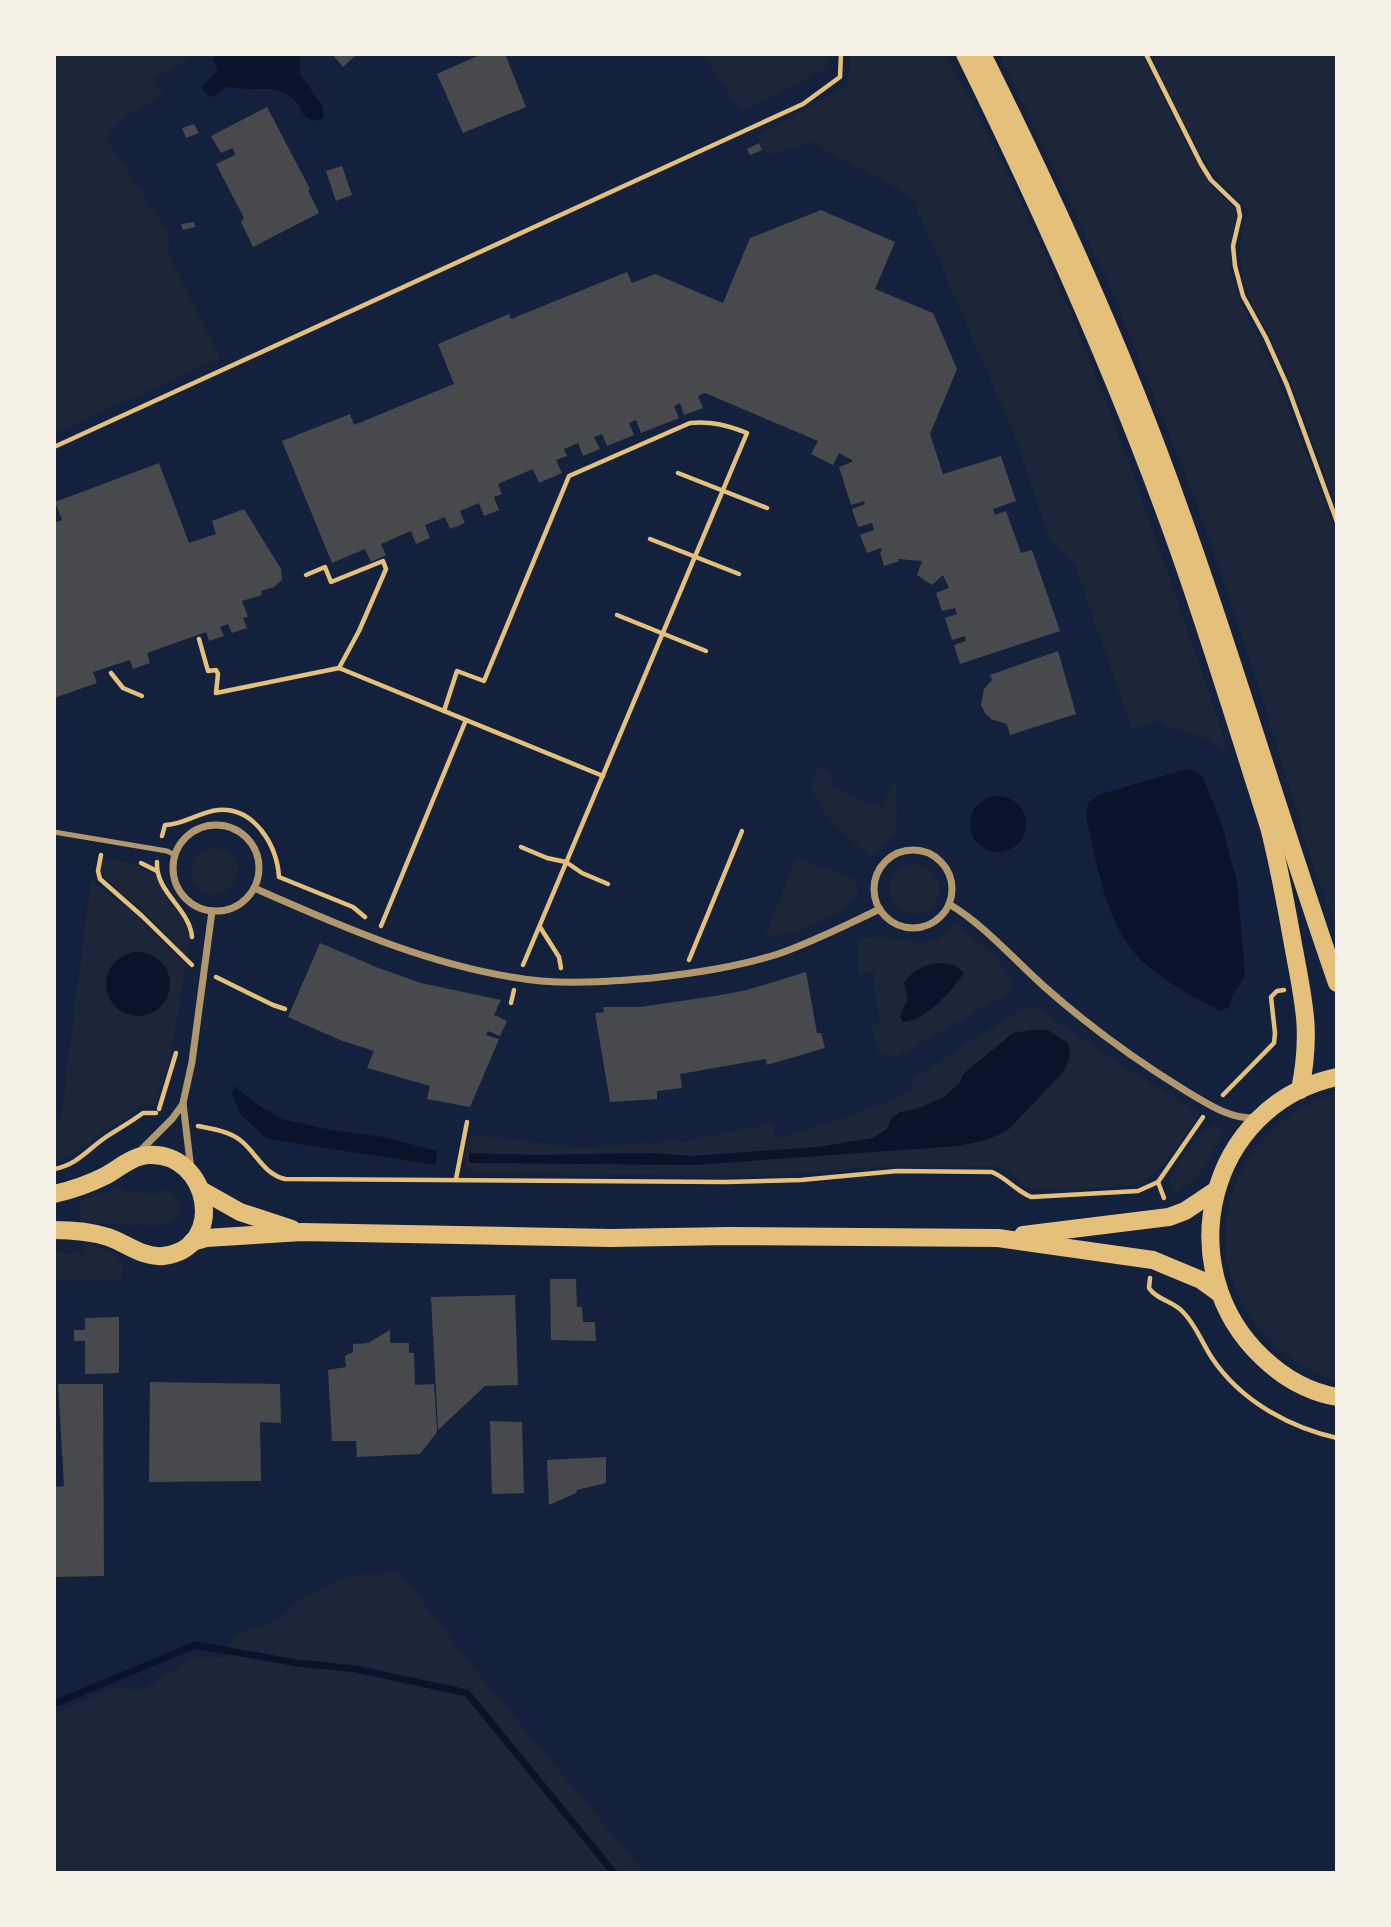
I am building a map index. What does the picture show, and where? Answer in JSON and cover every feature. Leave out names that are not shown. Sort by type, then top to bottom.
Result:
[{"type":"main road","points":[[965,54],[1080,299],[1177,545],[1269,827],[1305,1000],[1306,1061],[1300,1090]]},
{"type":"main road","points":[[982,54],[1078,258],[1160,454],[1239,683],[1337,983]]},
{"type":"main road","points":[[1337,1077],[1300,1090],[1259,1118],[1241,1139],[1226,1164],[1215,1191],[1209,1242],[1219,1293],[1232,1321],[1244,1338],[1273,1367],[1299,1384],[1337,1397]]},
{"type":"main road","points":[[54,1194],[102,1178],[133,1159],[147,1155],[163,1156],[180,1164],[192,1174],[201,1190],[205,1202],[205,1217],[192,1242]]},
{"type":"main road","points":[[201,1190],[240,1212],[302,1231]]},
{"type":"main road","points":[[54,1230],[104,1236],[137,1251],[161,1256],[206,1238],[302,1231],[610,1238],[999,1238],[1169,1217],[1199,1203],[1215,1191]]},
{"type":"main road","points":[[999,1238],[1153,1260],[1180,1269],[1219,1293]]},
{"type":"street","points":[[214,825],[235,830],[244,836],[256,852],[259,870],[254,888],[237,906],[212,911],[200,908],[180,892],[173,868],[175,855],[185,838],[203,827],[214,825]]},
{"type":"street","points":[[909,850],[935,856],[951,878],[949,904],[943,915],[922,927],[898,925],[880,909],[875,898],[877,874],[890,858],[909,850]]},
{"type":"street","points":[[254,888],[375,939],[439,960],[518,978],[563,982],[690,974],[778,954],[880,909]]},
{"type":"street","points":[[949,904],[991,936],[1057,997],[1147,1067],[1229,1114],[1259,1118]]},
{"type":"street","points":[[192,1174],[183,1103],[192,1062],[212,911]]},
{"type":"street","points":[[133,1159],[172,1119],[183,1103]]},
{"type":"lane","points":[[54,832],[167,851],[175,855]]},
{"type":"path","points":[[54,447],[803,104],[840,77],[841,54]]},
{"type":"path","points":[[1146,54],[1200,164],[1211,180],[1238,206],[1240,216],[1233,246],[1243,296],[1287,385],[1337,522]]},
{"type":"path","points":[[444,711],[457,671],[484,681],[569,476],[690,423],[705,421],[724,424],[747,433],[539,926],[511,1003]]},
{"type":"path","points":[[678,473],[767,508]]},
{"type":"path","points":[[650,539],[739,574]]},
{"type":"path","points":[[306,575],[325,567],[331,582],[383,561],[386,569],[359,631],[339,668]]},
{"type":"path","points":[[617,615],[706,651]]},
{"type":"path","points":[[199,639],[208,671],[216,670],[218,674],[215,693],[339,668],[603,776]]},
{"type":"path","points":[[111,673],[123,688],[142,696]]},
{"type":"path","points":[[375,939],[466,720]]},
{"type":"path","points":[[690,974],[689,958],[742,831]]},
{"type":"path","points":[[521,847],[547,858],[566,862],[582,873],[608,884]]},
{"type":"path","points":[[112,856],[101,855],[98,871],[100,879],[189,963],[273,1006],[285,1009]]},
{"type":"path","points":[[133,860],[157,871]]},
{"type":"path","points":[[539,926],[559,957],[563,982]]},
{"type":"path","points":[[54,1169],[75,1163],[106,1137],[143,1113],[157,1113]]},
{"type":"path","points":[[456,1179],[467,1122]]},
{"type":"path","points":[[204,1127],[232,1135],[242,1141],[269,1172],[285,1179],[726,1182],[801,1180],[897,1171],[992,1172],[1004,1177],[1016,1191],[1031,1198],[1138,1191],[1158,1182]]},
{"type":"shaded area","points":[[54,54],[197,54],[154,78],[163,95],[122,119],[106,138],[169,234],[168,254],[220,358],[54,433]]},
{"type":"shaded area","points":[[217,54],[300,54],[300,74],[323,107],[324,117],[309,119],[290,97],[274,90],[230,87],[214,97],[206,94],[202,87],[218,70],[212,59]]},
{"type":"shaded area","points":[[703,54],[832,54],[826,68],[741,112]]},
{"type":"shaded area","points":[[848,54],[945,54],[990,137],[1069,309],[1137,485],[1229,754],[1202,737],[1172,729],[1162,720],[1131,728],[1075,565],[1049,539],[1014,435],[911,196],[811,142],[767,155],[757,136],[847,85],[850,63]]},
{"type":"shaded area","points":[[999,54],[1141,54],[1193,158],[1211,185],[1236,209],[1230,251],[1231,271],[1237,294],[1276,374],[1337,534],[1337,928],[1318,881],[1262,698],[1195,499],[1109,284]]},
{"type":"shaded area","points":[[1150,54],[1337,54],[1337,511],[1294,390],[1249,296],[1243,276],[1240,255],[1242,234],[1249,212],[1209,167],[1185,126]]},
{"type":"shaded area","points":[[819,767],[834,775],[830,786],[881,808],[893,782],[896,783],[897,832],[870,856],[843,833],[817,802],[812,782]]},
{"type":"shaded area","points":[[1187,769],[1198,772],[1204,780],[1221,822],[1237,882],[1245,977],[1234,993],[1229,1007],[1221,1011],[1161,976],[1130,947],[1111,913],[1086,817],[1088,803],[1098,795]]},
{"type":"shaded area","points":[[998,796],[1009,798],[1018,804],[1024,813],[1024,835],[1018,844],[1009,850],[998,852],[987,850],[978,844],[972,835],[970,824],[972,813],[978,804],[987,798]]},
{"type":"shaded area","points":[[214,848],[230,855],[237,871],[230,887],[214,894],[198,887],[191,871],[198,855]]},
{"type":"shaded area","points":[[103,858],[128,861],[158,876],[169,903],[188,922],[190,930],[187,957],[147,915],[104,877],[101,871]]},
{"type":"shaded area","points":[[796,858],[855,879],[859,891],[849,905],[820,921],[796,931],[765,935]]},
{"type":"shaded area","points":[[914,864],[932,871],[939,889],[932,907],[914,914],[896,907],[889,889],[896,871]]},
{"type":"shaded area","points":[[91,881],[137,916],[186,966],[170,1062],[155,1104],[140,1106],[75,1152],[54,1163],[54,1119],[61,1119]]},
{"type":"shaded area","points":[[955,923],[997,958],[1015,987],[898,1056],[879,1053],[870,1026],[880,1023],[873,971],[859,974],[859,943],[862,939],[875,937],[922,943],[944,935]],"holes":[[[905,991],[936,1005],[901,1011],[908,999]]]},
{"type":"shaded area","points":[[138,952],[156,958],[164,966],[170,984],[164,1002],[156,1010],[138,1016],[120,1010],[112,1002],[106,984],[112,966],[120,958]]},
{"type":"shaded area","points":[[941,963],[955,965],[964,973],[946,996],[930,1010],[903,1022],[900,1016],[908,999],[904,983],[920,968]]},
{"type":"shaded area","points":[[1037,1007],[1121,1065],[1200,1113],[1164,1163],[1146,1179],[1136,1185],[1075,1190],[1029,1189],[1014,1175],[996,1166],[872,1167],[771,1175],[473,1173],[467,1165],[466,1155],[472,1135],[579,1148],[690,1140],[772,1124],[777,1139],[854,1115],[915,1090],[910,1080],[1021,1009]],"holes":[[[1048,1030],[1065,1070],[1007,1130],[986,1140],[958,1146],[693,1165],[469,1162],[539,1155],[727,1154],[818,1147],[873,1138],[887,1129],[891,1119],[900,1112],[917,1109],[944,1097],[1013,1033]]]},
{"type":"shaded area","points":[[1048,1030],[1068,1043],[1070,1056],[1065,1070],[1007,1131],[986,1140],[958,1146],[693,1165],[469,1163],[469,1153],[654,1153],[692,1156],[818,1147],[873,1138],[887,1129],[891,1119],[900,1112],[917,1109],[944,1097],[960,1083],[963,1074],[1013,1033]]},
{"type":"shaded area","points":[[234,1086],[261,1107],[283,1119],[331,1130],[383,1137],[437,1151],[436,1165],[267,1139],[240,1114],[232,1093]]},
{"type":"shaded area","points":[[1337,1094],[1337,1381],[1301,1365],[1271,1342],[1248,1313],[1233,1281],[1226,1247],[1228,1211],[1239,1176],[1261,1142],[1295,1112]]},
{"type":"shaded area","points":[[1213,1123],[1225,1130],[1198,1175],[1174,1194],[1171,1184],[1177,1165]]},
{"type":"shaded area","points":[[121,1188],[126,1192],[158,1194],[164,1189],[177,1198],[181,1209],[179,1215],[175,1220],[160,1226],[80,1222],[80,1200]]},
{"type":"shaded area","points":[[85,1242],[111,1252],[123,1263],[121,1280],[54,1280],[54,1251],[83,1254]]},
{"type":"shaded area","points":[[400,1573],[485,1682],[645,1873],[54,1873],[54,1714],[112,1688],[142,1690],[194,1657],[228,1658],[235,1635],[278,1621],[298,1600],[351,1576]]},
{"type":"building","points":[[332,54],[357,54],[343,67]]},
{"type":"building","points":[[482,54],[505,54],[526,107],[463,133],[437,74]]},
{"type":"building","points":[[267,107],[310,189],[308,190],[319,213],[253,247],[241,222],[244,218],[216,164],[235,155],[233,148],[221,153],[211,136]]},
{"type":"building","points":[[194,124],[199,133],[186,138],[182,128]]},
{"type":"building","points":[[759,143],[762,150],[750,155],[747,149]]},
{"type":"building","points":[[342,166],[352,195],[336,201],[326,171]]},
{"type":"building","points":[[821,210],[895,242],[875,289],[933,313],[957,369],[930,434],[943,474],[1001,456],[1016,501],[993,509],[995,515],[1006,511],[1021,553],[1032,550],[1060,631],[960,664],[954,645],[966,641],[965,636],[952,640],[945,618],[957,614],[955,608],[942,611],[936,593],[949,588],[943,575],[932,585],[917,575],[922,561],[898,559],[899,561],[884,566],[881,548],[867,553],[860,535],[874,530],[872,523],[858,527],[852,509],[865,504],[864,501],[851,505],[839,467],[852,460],[839,453],[833,465],[811,454],[818,441],[705,393],[698,396],[703,408],[684,415],[680,403],[674,406],[679,418],[641,433],[636,420],[629,423],[634,435],[607,446],[602,434],[594,437],[600,449],[583,456],[578,443],[564,449],[567,456],[556,460],[562,473],[539,483],[533,469],[498,484],[502,494],[494,497],[499,510],[484,516],[479,503],[460,511],[465,523],[450,529],[445,517],[425,525],[430,538],[416,544],[411,531],[381,544],[386,555],[371,562],[365,549],[332,563],[282,441],[350,414],[354,425],[454,384],[438,344],[509,314],[511,319],[627,272],[632,283],[655,274],[723,303],[750,238]]},
{"type":"building","points":[[194,222],[195,227],[183,230],[181,224]]},
{"type":"building","points":[[159,463],[189,543],[216,534],[212,521],[244,509],[281,569],[282,580],[274,587],[261,591],[262,595],[242,601],[248,617],[243,618],[247,628],[232,633],[228,624],[220,627],[224,636],[209,641],[206,632],[147,653],[150,663],[133,669],[130,660],[93,672],[97,683],[54,698],[54,523],[62,520],[55,502]]},
{"type":"building","points":[[1058,651],[1076,714],[1010,735],[1007,724],[991,719],[981,705],[984,689],[992,680],[990,675]]},
{"type":"building","points":[[320,943],[421,983],[501,1000],[494,1015],[507,1021],[500,1036],[488,1031],[486,1035],[499,1039],[470,1107],[427,1099],[430,1086],[367,1068],[374,1051],[340,1040],[288,1017]]},
{"type":"building","points":[[806,972],[817,1033],[821,1033],[825,1048],[767,1065],[766,1059],[680,1074],[682,1088],[657,1091],[657,1099],[610,1102],[595,1013],[604,1012],[603,1007],[640,1007],[715,996],[747,990]]},
{"type":"building","points":[[550,1279],[576,1279],[577,1307],[582,1307],[583,1322],[595,1322],[596,1341],[551,1340]]},
{"type":"building","points":[[515,1295],[518,1385],[485,1386],[438,1430],[431,1297]]},
{"type":"building","points":[[119,1317],[119,1373],[85,1374],[85,1341],[74,1341],[74,1330],[85,1330],[85,1318]]},
{"type":"building","points":[[390,1330],[390,1343],[409,1343],[409,1353],[414,1353],[415,1385],[434,1384],[437,1432],[420,1454],[357,1457],[356,1441],[332,1441],[328,1370],[346,1367],[345,1356],[353,1352],[353,1344],[368,1343]]},
{"type":"building","points":[[150,1382],[280,1384],[281,1423],[260,1422],[261,1481],[149,1482]]},
{"type":"building","points":[[58,1384],[103,1384],[104,1576],[54,1577],[54,1487],[64,1486]]},
{"type":"building","points":[[490,1421],[522,1422],[524,1493],[492,1494]]},
{"type":"building","points":[[606,1457],[606,1483],[577,1490],[576,1493],[549,1505],[547,1460]]},
{"type":"waterway","points":[[54,1704],[195,1645],[297,1663],[356,1669],[467,1693],[614,1873]]}]
